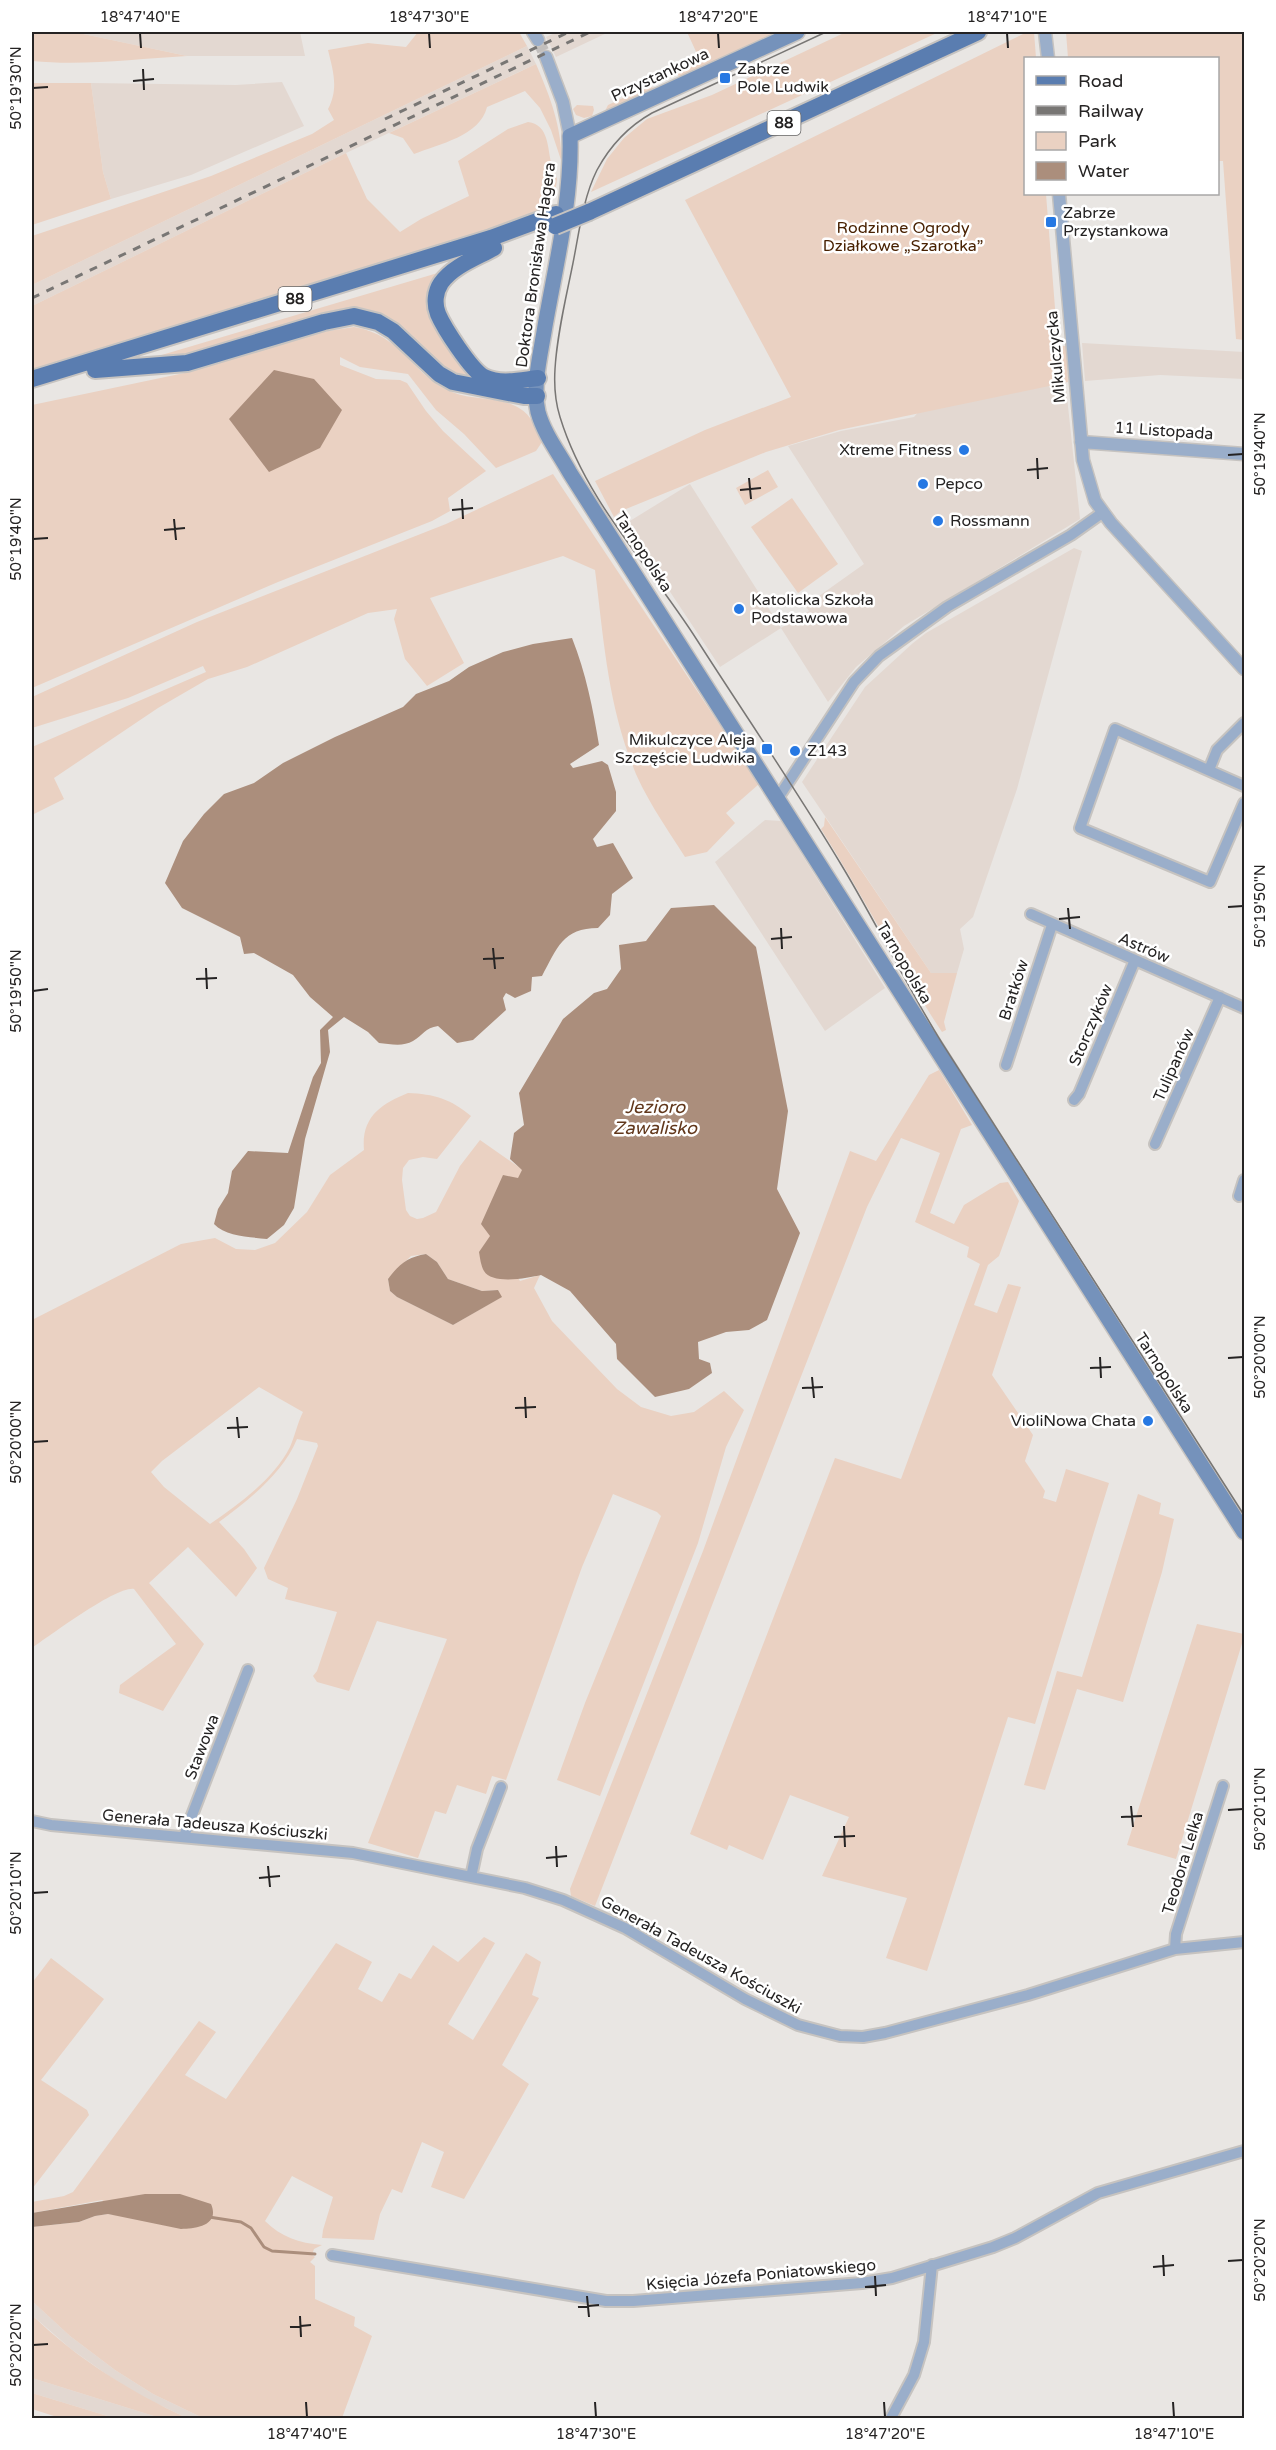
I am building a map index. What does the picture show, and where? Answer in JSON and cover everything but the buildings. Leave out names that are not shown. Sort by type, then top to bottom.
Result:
[{"type":"main road","name":"Przystankowa","points":[[570,136],[797,32]]},
{"type":"main road","name":"88","points":[[589,207],[954,32]]},
{"type":"main road","name":"88","points":[[32,390],[494,248],[978,32]]},
{"type":"main road","name":"Doktora Bronisława Hagera","points":[[538,403],[538,378],[568,192],[570,136]]},
{"type":"main road","name":"88","points":[[32,379],[555,220]]},
{"type":"main road","points":[[494,248],[452,270],[440,285],[435,299],[438,313],[469,364],[483,376],[506,381],[538,378]]},
{"type":"main road","points":[[95,370],[187,363],[324,322],[354,316],[378,322],[393,331],[439,374],[453,382],[538,403]]},
{"type":"main road","name":"Tarnopolska","points":[[538,403],[545,430],[570,472],[878,953],[961,1090],[1245,1532]]},
{"type":"street","points":[[1045,32],[1048,57]]},
{"type":"street","name":"Doktora Bronisława Hagera","points":[[546,57],[563,102],[570,136]]},
{"type":"street","name":"Mikulczycka","points":[[1059,195],[1081,442],[1090,490],[1102,513],[1245,669]]},
{"type":"street","name":"11 Listopada","points":[[1081,442],[1245,454]]},
{"type":"street","points":[[778,798],[854,682],[879,656],[947,607],[1071,535],[1102,513]]},
{"type":"street","points":[[1209,770],[1217,750],[1245,723]]},
{"type":"street","points":[[1245,786],[1115,729],[1080,828],[1210,882],[1245,803]]},
{"type":"street","name":"Astrów","points":[[1031,914],[1245,1008]]},
{"type":"street","name":"Bratków","points":[[1006,1065],[1052,925]]},
{"type":"street","name":"Storczyków","points":[[1074,1100],[1079,1094],[1135,960]]},
{"type":"street","name":"Tulipanów","points":[[1155,1144],[1220,997]]},
{"type":"street","points":[[1239,1196],[1245,1180]]},
{"type":"street","name":"Stawowa","points":[[184,1836],[248,1670]]},
{"type":"street","name":"Teodora Lelka","points":[[1175,1949],[1176,1934],[1223,1786]]},
{"type":"street","points":[[471,1877],[477,1849],[501,1787]]},
{"type":"street","name":"Generała Tadeusza Kościuszki","points":[[32,1821],[51,1825],[353,1853],[525,1888],[563,1900],[626,1928],[767,2011],[798,2025],[840,2036],[862,2037],[885,2033],[1028,1995],[1175,1949],[1245,1942]]},
{"type":"street","name":"Księcia Józefa Poniatowskiego","points":[[332,2255],[620,2302],[862,2283],[892,2278],[1005,2243],[1098,2193],[1245,2151]]},
{"type":"street","points":[[891,2418],[914,2375],[924,2342],[932,2265]]},
{"type":"shaded area","points":[[74,32],[300,32],[305,56],[187,56]]},
{"type":"shaded area","points":[[557,32],[609,32],[556,57],[546,37]]},
{"type":"shaded area","points":[[527,46],[536,64],[346,153],[32,306],[32,285]]},
{"type":"shaded area","points":[[282,82],[304,126],[191,175],[111,199],[103,172],[91,83],[236,85]]},
{"type":"shaded area","points":[[1082,343],[1244,352],[1244,379],[1160,375],[1085,381]]},
{"type":"shaded area","points":[[1065,378],[1080,519],[904,626],[856,667],[828,702],[781,628],[809,611],[805,606],[864,564],[788,446],[841,431],[914,417],[929,400]]},
{"type":"shaded area","points":[[690,484],[781,628],[720,667],[625,524]]},
{"type":"shaded area","points":[[1074,548],[1082,551],[1017,789],[973,917],[960,929],[964,949],[957,973],[931,973],[802,782],[865,687],[913,643],[926,633]]},
{"type":"shaded area","points":[[765,820],[781,821],[885,988],[825,1031],[715,862]]},
{"type":"shaded area","points":[[32,2301],[70,2336],[115,2370],[153,2394],[203,2418],[187,2418],[139,2395],[109,2376],[71,2349],[32,2315]]},
{"type":"shaded area","points":[[32,2378],[160,2418],[114,2418],[32,2393]]},
{"type":"green space","points":[[32,32],[74,32],[187,56],[90,62],[32,61]]},
{"type":"green space","points":[[418,32],[519,32],[527,46],[32,285],[32,236],[211,176],[312,134],[334,120],[328,109],[334,87],[328,50],[368,43],[406,47]]},
{"type":"green space","points":[[687,32],[783,32],[680,79],[674,67],[698,56]]},
{"type":"green space","points":[[846,32],[939,32],[591,192],[607,159],[624,138],[647,119],[712,95]]},
{"type":"green space","name":"Rodzinne Ogrody Działkowe „Szarotka”","points":[[1027,32],[1034,32],[1036,57],[1024,57],[1024,195],[1046,195],[1058,346],[1066,346],[1068,382],[839,430],[766,452],[621,511],[614,517],[595,481],[705,430],[791,397],[685,200]]},
{"type":"green space","points":[[1066,32],[1244,32],[1244,340],[1236,339],[1223,161],[1219,161],[1219,57],[1068,57]]},
{"type":"green space","points":[[536,64],[554,112],[560,136],[562,163],[551,130],[540,108],[525,91],[487,107],[483,117],[476,125],[457,138],[414,154],[403,138],[389,133]]},
{"type":"green space","points":[[32,83],[91,83],[103,172],[111,199],[32,225]]},
{"type":"green space","points":[[646,87],[660,88],[605,111],[608,105]]},
{"type":"green space","points":[[577,105],[593,106],[592,116],[584,118],[576,115],[573,109]]},
{"type":"green space","points":[[528,122],[535,124],[544,133],[557,179],[549,208],[452,244],[32,373],[32,306],[346,153],[367,199],[400,232],[421,219],[469,196],[458,161],[508,129]]},
{"type":"green space","points":[[441,272],[432,292],[481,381],[457,379],[369,314],[197,355],[155,357]]},
{"type":"green space","points":[[354,327],[371,331],[384,338],[438,385],[452,392],[503,402],[519,408],[530,418],[542,442],[536,451],[496,468],[464,434],[436,410],[408,374],[360,367],[340,357],[340,365],[376,379],[400,380],[407,383],[443,431],[486,471],[448,498],[450,511],[432,521],[278,582],[32,688],[32,405],[189,372],[322,332]]},
{"type":"green space","points":[[768,470],[778,487],[745,505],[736,488]]},
{"type":"green space","points":[[553,474],[759,784],[726,813],[735,823],[707,852],[685,857],[640,782],[629,756],[611,687],[595,570],[563,556],[430,598],[464,663],[427,686],[405,659],[394,619],[397,609],[368,613],[247,667],[208,679],[158,708],[54,778],[64,799],[32,815],[32,747],[206,672],[203,666],[128,698],[32,728],[32,697],[197,622],[446,524]]},
{"type":"green space","points":[[792,498],[838,564],[798,593],[751,527]]},
{"type":"green space","points":[[825,817],[931,973],[957,973],[944,1022],[946,1030],[942,1032],[926,1007],[821,829],[824,826]]},
{"type":"green space","points":[[939,1070],[972,1125],[961,1129],[930,1213],[954,1224],[964,1205],[1000,1183],[1008,1182],[1019,1201],[999,1256],[988,1265],[974,1305],[997,1313],[1008,1284],[1021,1287],[992,1375],[1033,1435],[1025,1461],[1045,1491],[1043,1498],[1056,1502],[1066,1469],[1109,1483],[1035,1724],[1008,1717],[927,1971],[886,1958],[907,1898],[822,1876],[849,1817],[790,1795],[763,1860],[729,1845],[727,1850],[690,1834],[835,1458],[901,1479],[980,1264],[967,1257],[969,1247],[915,1222],[940,1153],[901,1138],[867,1207],[595,1906],[571,1896],[570,1889],[703,1551],[850,1151],[876,1161],[929,1075]]},
{"type":"green space","points":[[408,1093],[434,1096],[456,1105],[471,1116],[437,1159],[423,1157],[409,1160],[403,1168],[402,1180],[406,1210],[410,1216],[417,1219],[436,1212],[460,1166],[480,1140],[523,1170],[491,1236],[520,1281],[540,1275],[534,1288],[552,1321],[617,1389],[641,1407],[671,1416],[694,1412],[724,1391],[744,1410],[726,1447],[698,1543],[600,1796],[557,1780],[585,1703],[661,1516],[657,1512],[613,1494],[582,1567],[506,1780],[492,1776],[486,1794],[457,1785],[446,1814],[435,1811],[418,1858],[368,1843],[447,1639],[377,1621],[349,1691],[317,1682],[313,1676],[317,1671],[337,1612],[285,1599],[288,1588],[268,1579],[264,1568],[297,1499],[318,1446],[317,1443],[297,1439],[274,1475],[219,1522],[244,1549],[257,1568],[236,1597],[188,1547],[149,1583],[204,1644],[163,1711],[119,1693],[120,1685],[176,1644],[134,1589],[125,1590],[99,1603],[32,1648],[32,1320],[181,1244],[215,1238],[236,1249],[255,1250],[275,1243],[307,1212],[330,1175],[364,1150],[366,1129],[375,1113],[389,1102]],"holes":[[[426,1254],[437,1262],[448,1279],[482,1291],[498,1290],[501,1297],[453,1325],[397,1297],[390,1291],[388,1279],[411,1256]],[[259,1387],[303,1412],[290,1447],[275,1470],[243,1500],[210,1524],[164,1487],[151,1472],[162,1461]]]},
{"type":"green space","points":[[1138,1494],[1161,1503],[1159,1514],[1174,1519],[1162,1572],[1123,1702],[1077,1689],[1045,1790],[1024,1785],[1057,1671],[1082,1677]]},
{"type":"green space","points":[[1197,1624],[1244,1634],[1244,1637],[1176,1859],[1127,1845]]},
{"type":"green space","points":[[484,1937],[495,1943],[448,2024],[473,2040],[526,1953],[541,1962],[532,1995],[539,1998],[502,2065],[529,2084],[464,2199],[431,2187],[444,2152],[422,2142],[402,2193],[392,2189],[380,2214],[374,2240],[322,2238],[333,2197],[292,2176],[265,2221],[277,2231],[291,2238],[322,2245],[314,2249],[312,2255],[315,2257],[310,2262],[315,2266],[315,2299],[355,2317],[354,2326],[372,2336],[342,2418],[203,2418],[153,2394],[115,2370],[70,2336],[32,2301],[32,2227],[79,2222],[108,2214],[124,2216],[102,2200],[32,2213],[32,2202],[73,2192],[199,2021],[216,2032],[185,2075],[226,2099],[336,1943],[372,1962],[358,1989],[382,2002],[399,1973],[411,1979],[433,1945],[458,1962]]},
{"type":"green space","points":[[51,1958],[104,1999],[41,2080],[87,2110],[89,2115],[32,2189],[32,1983]]},
{"type":"green space","points":[[32,2315],[67,2346],[105,2373],[187,2418],[160,2418],[32,2378]]},
{"type":"green space","points":[[32,2393],[114,2418],[57,2418],[32,2409]]},
{"type":"water","points":[[274,370],[314,379],[342,410],[320,448],[269,472],[229,419]]},
{"type":"water","points":[[572,638],[588,691],[599,745],[570,764],[573,768],[602,761],[608,765],[616,792],[616,811],[593,839],[597,847],[613,843],[633,878],[612,894],[610,915],[598,928],[586,929],[569,936],[557,949],[542,976],[532,977],[531,991],[515,998],[506,993],[503,998],[506,1010],[473,1040],[457,1043],[438,1026],[427,1030],[409,1043],[396,1045],[379,1043],[368,1032],[344,1017],[328,1030],[330,1052],[305,1139],[294,1208],[284,1225],[267,1239],[225,1232],[214,1224],[218,1209],[228,1193],[232,1171],[248,1151],[288,1153],[313,1077],[321,1063],[320,1030],[333,1017],[310,997],[293,975],[254,953],[244,954],[240,937],[182,908],[165,883],[183,841],[204,814],[224,794],[254,783],[283,763],[403,707],[416,694],[449,681],[469,667],[503,652],[533,644]]},
{"type":"water","name":"Jezioro Zawalisko","points":[[714,905],[756,947],[788,1111],[777,1189],[800,1233],[767,1320],[749,1330],[726,1332],[698,1342],[699,1359],[710,1363],[712,1373],[689,1389],[655,1397],[617,1359],[616,1344],[570,1291],[541,1275],[502,1279],[488,1275],[483,1269],[479,1252],[490,1236],[481,1224],[503,1175],[518,1178],[522,1170],[510,1159],[514,1133],[524,1125],[519,1093],[563,1019],[594,993],[607,989],[621,969],[619,945],[646,941],[671,908]]},
{"type":"water","points":[[426,1254],[437,1262],[448,1279],[482,1291],[498,1290],[502,1297],[453,1325],[397,1297],[390,1291],[388,1279],[404,1262]]},
{"type":"water","points":[[145,2194],[180,2194],[211,2204],[212,2217],[200,2227],[187,2229],[108,2214],[79,2222],[32,2227],[32,2213]]},
{"type":"waterway","points":[[209,2217],[241,2222],[251,2228],[264,2247],[272,2251],[315,2254]]},
{"type":"tunnel","points":[[538,40],[546,57]]},
{"type":"tram line","points":[[826,32],[652,113],[628,130],[608,153],[592,181],[585,204],[562,316],[555,375],[558,411],[571,448],[602,505],[679,613],[807,809],[855,888],[942,1043],[1244,1515]]},
{"type":"railway","points":[[385,119],[569,32]]},
{"type":"railway","points":[[32,298],[590,32]]},
{"type":"place","name":"Zabrze Pole Ludwik","points":[[725,78]]},
{"type":"place","name":"Zabrze Przystankowa","points":[[1051,222]]},
{"type":"place","name":"Xtreme Fitness","points":[[964,450]]},
{"type":"place","name":"Pepco","points":[[923,484]]},
{"type":"place","name":"Rossmann","points":[[938,521]]},
{"type":"place","name":"Katolicka Szkoła Podstawowa","points":[[739,609]]},
{"type":"place","name":"Mikulczyce Aleja Szczęście Ludwika","points":[[767,749]]},
{"type":"place","name":"Z143","points":[[795,751]]},
{"type":"place","name":"VioliNowa Chata","points":[[1148,1421]]}]
